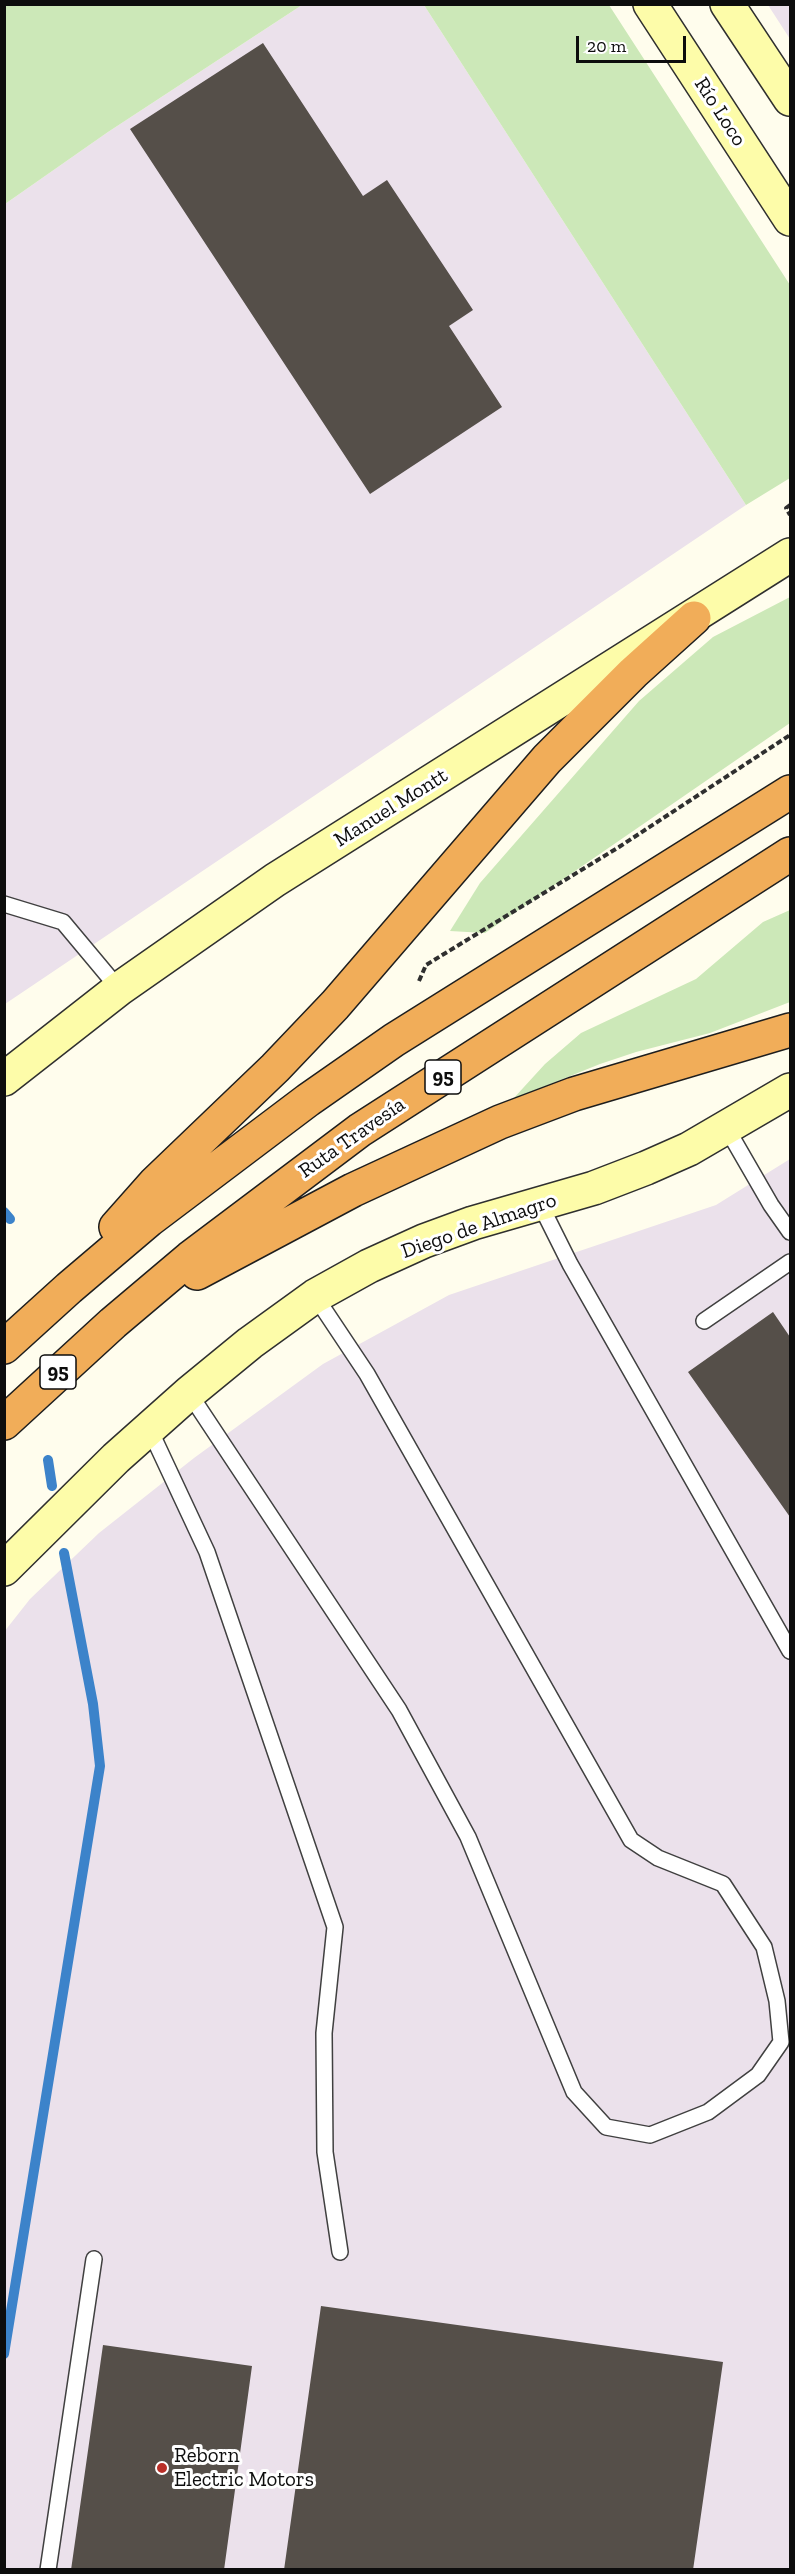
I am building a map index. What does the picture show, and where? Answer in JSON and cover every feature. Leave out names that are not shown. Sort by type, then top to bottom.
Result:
[{"type":"highway","points":[[69,1288],[148,1191],[275,1068],[336,1005],[547,759],[633,673],[694,618]]},
{"type":"highway","name":"95","points":[[4,1347],[69,1288],[167,1206],[308,1100],[394,1040],[790,792]]},
{"type":"highway","name":"Ruta Travesía","points":[[4,1423],[113,1323],[234,1223],[360,1130],[790,854]]},
{"type":"highway","points":[[113,1323],[282,1226],[416,1160],[500,1122],[574,1094],[790,1030]]},
{"type":"street","name":"Río Loco","points":[[650,4],[790,219]]},
{"type":"street","points":[[727,4],[790,99]]},
{"type":"street","name":"Manuel Montt","points":[[4,1079],[118,989],[275,880],[694,618],[790,555]]},
{"type":"street","name":"Diego de Almagro","points":[[4,1569],[108,1467],[189,1393],[258,1337],[315,1296],[369,1266],[424,1240],[473,1223],[594,1188],[646,1168],[726,1127],[790,1090]]},
{"type":"lane","points":[[4,904],[63,922],[118,989]]},
{"type":"lane","points":[[726,1127],[771,1205],[790,1232]]},
{"type":"lane","points":[[540,1204],[576,1274],[790,1651]]},
{"type":"lane","points":[[704,1322],[790,1262]]},
{"type":"lane","points":[[189,1393],[399,1710],[468,1837],[574,2092],[606,2127],[650,2135],[708,2112],[759,2075],[781,2042],[777,2001],[764,1947],[723,1884],[658,1858],[631,1840],[367,1374],[315,1296]]},
{"type":"lane","points":[[150,1430],[207,1552],[335,1927],[324,2033],[325,2152],[340,2252]]},
{"type":"lane","points":[[48,2570],[94,2259]]},
{"type":"path","points":[[790,505],[786,508],[790,515]]},
{"type":"path","points":[[417,986],[426,965],[619,847],[790,735]]},
{"type":"shaded area","points":[[302,5],[424,5],[746,505],[5,1004],[5,204],[108,132]]},
{"type":"shaded area","points":[[768,5],[790,5],[790,39]]},
{"type":"shaded area","points":[[790,1159],[790,2569],[5,2569],[4,1632],[30,1599],[99,1533],[194,1458],[323,1364],[449,1295],[716,1205]]},
{"type":"green space","points":[[5,4],[302,5],[108,132],[5,204]]},
{"type":"green space","points":[[424,5],[609,5],[790,285],[790,478],[746,505]]},
{"type":"green space","points":[[790,597],[790,723],[485,933],[450,931],[480,883],[639,701],[713,637]]},
{"type":"green space","points":[[790,910],[790,1002],[710,1033],[600,1064],[513,1099],[545,1064],[581,1033],[696,979],[763,922]]},
{"type":"building","points":[[263,43],[363,196],[387,180],[473,310],[449,326],[502,407],[370,494],[130,129]]},
{"type":"building","points":[[773,1312],[790,1337],[790,1517],[688,1372]]},
{"type":"building","points":[[321,2306],[723,2362],[693,2570],[284,2570]]},
{"type":"building","name":"Reborn Electric Motors","points":[[103,2345],[252,2366],[224,2570],[71,2570]]},
{"type":"waterway","points":[[4,1212],[10,1219]]},
{"type":"waterway","points":[[48,1460],[52,1486]]},
{"type":"waterway","points":[[4,2354],[100,1766],[93,1704],[64,1553]]},
{"type":"place","name":"Reborn Electric Motors","points":[[162,2468]]}]
